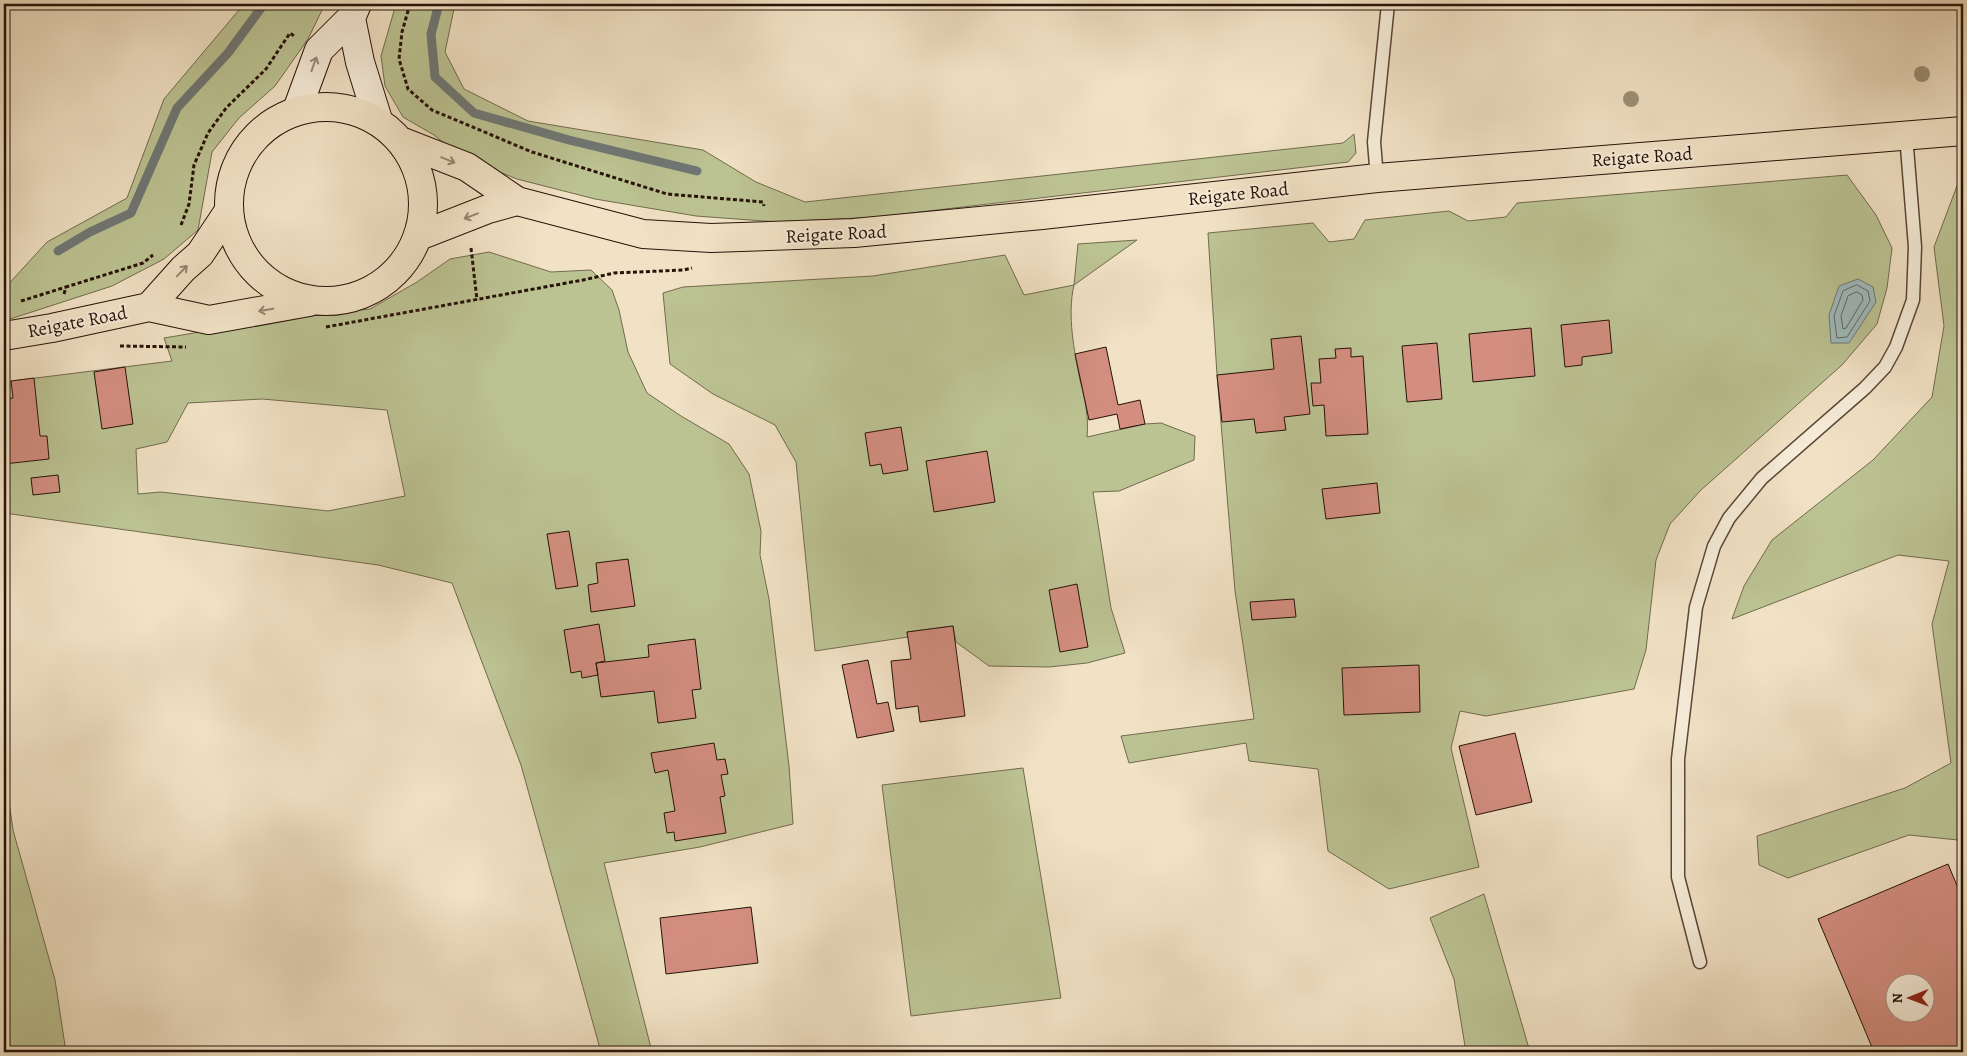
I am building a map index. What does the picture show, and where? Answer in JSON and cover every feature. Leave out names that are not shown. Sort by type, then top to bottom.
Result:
[{"type":"main road","points":[[325,105],[352,109],[378,120],[403,142],[419,171],[424,204],[419,236],[403,266],[378,288],[347,300],[314,301],[282,292],[255,272],[237,244],[228,212],[231,179],[245,148],[268,124],[298,110],[325,105]]},
{"type":"main road","name":"Reigate Road","points":[[403,142],[467,167],[517,201],[643,234],[711,238],[884,231],[1378,178],[1963,131]]},
{"type":"main road","points":[[419,236],[488,209],[517,201]]},
{"type":"main road","name":"Reigate Road","points":[[149,307],[183,269],[200,254],[228,212]]},
{"type":"main road","name":"Reigate Road","points":[[4,336],[52,328],[149,307],[209,320],[314,301]]},
{"type":"street","points":[[298,110],[319,50],[354,11]]},
{"type":"street","points":[[354,11],[360,62],[378,120]]},
{"type":"lane","points":[[1378,178],[1374,142],[1388,4]]},
{"type":"lane","points":[[1700,962],[1678,877],[1678,759],[1696,607],[1714,546],[1729,518],[1762,478],[1865,388],[1884,367],[1899,339],[1913,300],[1915,247],[1906,136]]},
{"type":"path","points":[[410,4],[402,32],[399,59],[408,89],[432,110],[541,154],[667,194],[712,199]]},
{"type":"path","points":[[200,254],[178,234],[189,204],[194,165],[208,133],[226,108],[266,68],[290,33]]},
{"type":"path","points":[[470,239],[477,300]]},
{"type":"path","points":[[13,303],[143,263],[157,251]]},
{"type":"path","points":[[325,328],[614,273],[684,270]]},
{"type":"path","points":[[52,328],[66,287]]},
{"type":"path","points":[[93,319],[120,346],[194,348]]},
{"type":"path","points":[[4,1027],[10,1052]]},
{"type":"green space","points":[[244,4],[325,4],[308,39],[275,86],[239,118],[212,152],[198,230],[164,259],[112,286],[4,321],[4,289],[47,242],[127,198],[164,99]]},
{"type":"green space","points":[[396,4],[455,4],[445,52],[464,89],[528,121],[703,150],[756,182],[805,202],[1343,143],[1354,134],[1356,153],[1348,162],[877,217],[777,222],[696,216],[595,199],[517,179],[460,156],[434,135],[403,117],[385,86],[381,56]]},
{"type":"green space","points":[[1963,170],[1963,853],[1958,840],[1909,835],[1788,878],[1759,865],[1757,836],[1905,788],[1951,763],[1932,624],[1949,561],[1898,555],[1732,619],[1744,586],[1772,540],[1873,460],[1932,397],[1944,326],[1934,247]]},
{"type":"green space","points":[[1847,175],[1876,215],[1892,248],[1887,288],[1877,324],[1842,365],[1701,490],[1670,524],[1656,560],[1646,650],[1634,689],[1486,716],[1460,711],[1451,748],[1479,867],[1389,889],[1328,851],[1318,769],[1249,761],[1246,743],[1129,763],[1121,736],[1254,719],[1235,591],[1217,375],[1208,233],[1313,223],[1329,242],[1354,239],[1365,220],[1449,211],[1468,221],[1506,217],[1517,203]]},
{"type":"green space","points":[[1137,240],[1074,285],[1078,244]]},
{"type":"green space","points":[[489,252],[551,272],[591,270],[612,290],[619,310],[628,352],[647,393],[681,416],[729,444],[749,474],[761,531],[760,555],[769,599],[789,766],[793,824],[700,847],[604,863],[652,1052],[601,1052],[521,765],[452,583],[378,565],[4,513],[4,382],[172,361],[164,338],[254,323],[370,309],[417,282],[450,259]],"holes":[[[262,399],[387,410],[405,496],[328,511],[161,492],[138,494],[136,449],[167,442],[188,403]]]},
{"type":"green space","points":[[1005,255],[1024,295],[1074,285],[1071,308],[1072,332],[1086,408],[1087,437],[1145,424],[1161,423],[1195,436],[1194,460],[1119,491],[1093,492],[1111,608],[1125,653],[1087,663],[1049,667],[989,666],[956,642],[953,626],[907,632],[908,637],[815,651],[796,462],[775,425],[713,394],[670,364],[663,293],[683,287],[873,276]]},
{"type":"green space","points":[[4,767],[13,830],[55,980],[66,1052],[4,1052]]},
{"type":"green space","points":[[1023,768],[1061,998],[911,1016],[882,785]]},
{"type":"green space","points":[[1484,894],[1530,1052],[1466,1052],[1454,979],[1430,918]]},
{"type":"water","points":[[1858,279],[1873,287],[1876,302],[1849,343],[1831,343],[1829,315],[1839,286]]},
{"type":"building","points":[[1609,320],[1612,353],[1582,357],[1582,365],[1565,367],[1561,325]]},
{"type":"building","points":[[1531,328],[1535,376],[1473,382],[1469,334]]},
{"type":"building","points":[[1301,336],[1310,414],[1284,417],[1286,430],[1256,433],[1254,419],[1222,422],[1217,375],[1274,369],[1271,339]]},
{"type":"building","points":[[1437,343],[1442,399],[1407,402],[1402,346]]},
{"type":"building","points":[[1106,347],[1118,405],[1140,400],[1145,424],[1120,429],[1117,414],[1089,420],[1075,354]]},
{"type":"building","points":[[1351,348],[1351,357],[1363,356],[1368,434],[1326,436],[1324,405],[1313,406],[1311,383],[1321,383],[1319,359],[1336,358],[1335,349]]},
{"type":"building","points":[[125,367],[133,424],[102,429],[94,372]]},
{"type":"building","points":[[34,378],[40,436],[47,436],[49,459],[4,464],[4,399],[13,398],[11,381]]},
{"type":"building","points":[[901,427],[908,470],[883,474],[881,464],[870,466],[865,433]]},
{"type":"building","points":[[987,451],[995,502],[934,512],[926,461]]},
{"type":"building","points":[[58,475],[60,492],[33,495],[31,478]]},
{"type":"building","points":[[1377,483],[1380,513],[1326,519],[1322,489]]},
{"type":"building","points":[[569,531],[578,586],[556,589],[547,534]]},
{"type":"building","points":[[628,559],[635,606],[591,612],[588,585],[598,583],[596,563]]},
{"type":"building","points":[[1077,584],[1088,647],[1060,652],[1049,590]]},
{"type":"building","points":[[1294,599],[1296,617],[1252,620],[1250,602]]},
{"type":"building","points":[[599,624],[605,661],[596,663],[598,675],[582,678],[581,671],[571,673],[564,630]]},
{"type":"building","points":[[953,626],[965,716],[920,722],[918,706],[896,709],[891,661],[911,659],[907,632]]},
{"type":"building","points":[[695,639],[701,689],[692,690],[696,718],[658,723],[654,691],[601,697],[596,663],[649,657],[648,645]]},
{"type":"building","points":[[868,660],[877,704],[888,702],[894,731],[857,738],[842,665]]},
{"type":"building","points":[[1419,665],[1420,712],[1344,715],[1342,668]]},
{"type":"building","points":[[1515,733],[1532,802],[1476,815],[1459,746]]},
{"type":"building","points":[[714,743],[717,760],[725,759],[728,774],[721,775],[725,796],[720,797],[726,833],[675,841],[674,832],[667,833],[664,813],[675,811],[668,770],[655,773],[651,753]]},
{"type":"building","points":[[1948,864],[1963,900],[1963,1052],[1874,1052],[1818,919]]},
{"type":"building","points":[[751,907],[758,963],[666,974],[660,918]]},
{"type":"waterway","points":[[58,251],[90,232],[131,213],[177,108],[228,53],[264,4]]},
{"type":"waterway","points":[[439,4],[431,34],[435,77],[474,113],[569,140],[697,171]]}]
